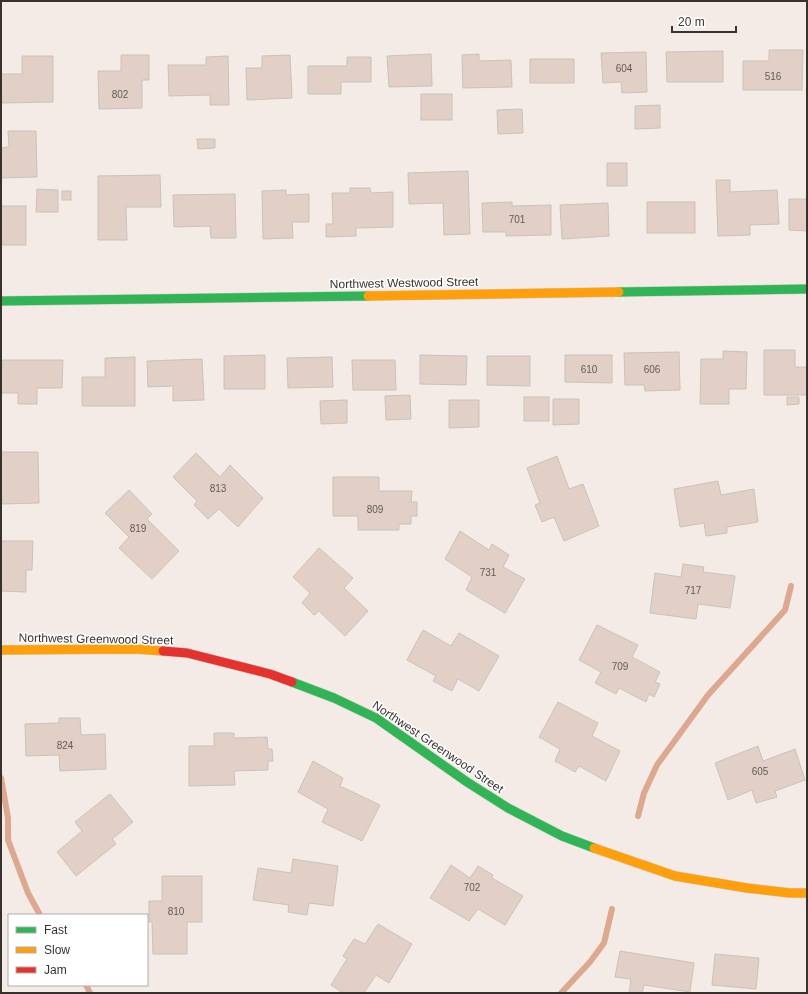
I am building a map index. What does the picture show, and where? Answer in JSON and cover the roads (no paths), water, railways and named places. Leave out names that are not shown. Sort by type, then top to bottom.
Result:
[{"type":"street","name":"Northwest Westwood Street","points":[[1,301],[807,289]]},
{"type":"street","name":"Northwest Greenwood Street","points":[[1,650],[136,649],[187,653],[270,674],[334,698],[371,715],[473,786],[508,808],[562,836],[675,876],[747,888],[790,893],[807,893]]},
{"type":"waterway","points":[[638,816],[644,793],[657,765],[708,695],[785,610],[791,586]]},
{"type":"waterway","points":[[1,778],[8,818],[8,840],[28,893],[39,914]]},
{"type":"waterway","points":[[561,993],[590,962],[604,943],[612,909]]},
{"type":"waterway","points":[[86,986],[90,993]]}]
